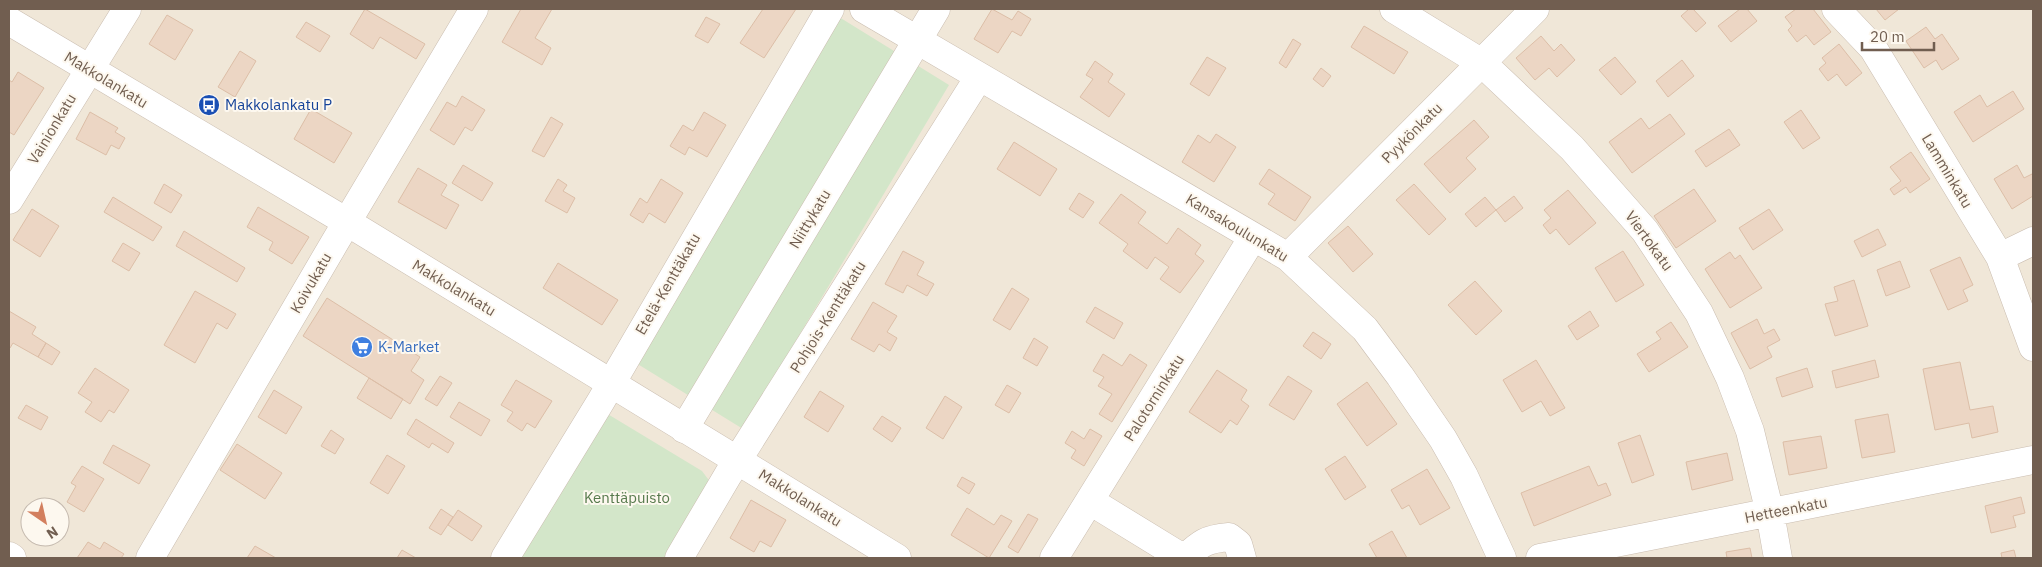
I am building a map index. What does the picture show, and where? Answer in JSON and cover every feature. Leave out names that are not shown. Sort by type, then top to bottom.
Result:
[{"type":"street","name":"Vainionkatu","points":[[9,200],[88,69],[102,51],[127,9]]},
{"type":"street","name":"Koivukatu","points":[[150,558],[474,9]]},
{"type":"street","name":"Etelä-Kenttäkatu","points":[[505,558],[830,9]]},
{"type":"street","name":"Kansakoulunkatu","points":[[864,9],[1288,257],[1365,329],[1400,376],[1464,476],[1502,558]]},
{"type":"street","name":"Niittykatu","points":[[684,429],[936,9]]},
{"type":"street","name":"Viertokatu","points":[[1394,9],[1482,63],[1572,148],[1645,231],[1699,313],[1730,378],[1750,431],[1770,513],[1778,558]]},
{"type":"street","name":"Pyykönkatu","points":[[1288,257],[1535,9]]},
{"type":"street","name":"Lamminkatu","points":[[1836,9],[1873,48],[2000,257],[2033,347]]},
{"type":"street","name":"Makkolankatu","points":[[9,21],[347,222],[897,558]]},
{"type":"street","name":"Pohjois-Kenttäkatu","points":[[679,558],[728,475],[980,77]]},
{"type":"street","name":"Palotorninkatu","points":[[1054,558],[1253,237]]},
{"type":"street","points":[[2000,257],[2033,240]]},
{"type":"street","name":"Hetteenkatu","points":[[1540,558],[2033,460]]},
{"type":"street","points":[[1090,501],[1184,558],[1199,545],[1212,538],[1229,537],[1238,544],[1242,558]]},
{"type":"shaded area","points":[[9,9],[2033,9],[2033,558],[9,558]]},
{"type":"green space","points":[[839,17],[949,85],[743,429],[636,363]]},
{"type":"green space","name":"Kenttäpuisto","points":[[606,413],[702,471],[711,483],[666,558],[520,558]]},
{"type":"building","points":[[365,9],[425,44],[416,59],[380,37],[373,49],[350,34]]},
{"type":"building","points":[[521,9],[552,9],[535,38],[551,48],[542,65],[502,42]]},
{"type":"building","points":[[763,9],[796,9],[764,58],[740,43]]},
{"type":"building","points":[[992,9],[1012,20],[1018,11],[1031,19],[1021,36],[1012,31],[998,53],[974,39]]},
{"type":"building","points":[[1689,9],[1693,9],[1706,23],[1696,32],[1681,16]]},
{"type":"building","points":[[1740,9],[1747,9],[1757,21],[1731,42],[1718,26]]},
{"type":"building","points":[[1796,9],[1813,9],[1831,32],[1814,45],[1806,35],[1797,42],[1788,30],[1792,26],[1785,17]]},
{"type":"building","points":[[1876,9],[1899,9],[1885,20]]},
{"type":"building","points":[[167,15],[193,30],[175,60],[149,44]]},
{"type":"building","points":[[706,17],[720,24],[708,43],[695,36]]},
{"type":"building","points":[[306,22],[330,36],[320,52],[296,37]]},
{"type":"building","points":[[1364,26],[1408,52],[1394,74],[1351,47]]},
{"type":"building","points":[[1926,27],[1935,39],[1942,34],[1959,59],[1942,70],[1936,60],[1924,68],[1906,41]]},
{"type":"building","points":[[1541,36],[1554,51],[1561,44],[1575,60],[1557,77],[1549,68],[1535,80],[1516,58]]},
{"type":"building","points":[[1293,39],[1301,44],[1286,68],[1279,63]]},
{"type":"building","points":[[1839,44],[1862,73],[1846,86],[1837,74],[1828,81],[1819,69],[1826,63],[1822,58]]},
{"type":"building","points":[[240,51],[256,61],[235,97],[218,87]]},
{"type":"building","points":[[1207,57],[1226,68],[1209,96],[1190,84]]},
{"type":"building","points":[[1615,57],[1636,82],[1621,95],[1599,70]]},
{"type":"building","points":[[1682,60],[1694,76],[1668,97],[1656,81]]},
{"type":"building","points":[[1095,61],[1113,74],[1108,82],[1125,94],[1109,117],[1080,97],[1093,79],[1086,75]]},
{"type":"building","points":[[1321,68],[1331,76],[1323,87],[1313,79]]},
{"type":"building","points":[[18,72],[44,88],[14,135],[9,132],[9,80],[12,82]]},
{"type":"building","points":[[2013,91],[2024,109],[1973,142],[1954,112],[1980,95],[1987,107]]},
{"type":"building","points":[[462,96],[485,110],[472,131],[465,127],[454,145],[430,130],[447,102],[456,107]]},
{"type":"building","points":[[311,109],[352,133],[334,163],[294,139]]},
{"type":"building","points":[[1801,110],[1820,138],[1803,149],[1784,122]]},
{"type":"building","points":[[90,112],[118,128],[115,132],[125,138],[119,149],[111,145],[106,155],[76,139]]},
{"type":"building","points":[[704,112],[726,125],[707,157],[689,147],[685,155],[670,146],[683,125],[693,131]]},
{"type":"building","points":[[1670,114],[1685,134],[1632,173],[1609,142],[1641,118],[1649,129]]},
{"type":"building","points":[[551,117],[563,124],[544,157],[532,151]]},
{"type":"building","points":[[1474,120],[1489,137],[1466,158],[1476,169],[1450,193],[1424,164]]},
{"type":"building","points":[[1729,129],[1740,145],[1706,167],[1695,151]]},
{"type":"building","points":[[1216,134],[1236,147],[1214,182],[1182,162],[1198,135],[1210,143]]},
{"type":"building","points":[[1014,142],[1057,169],[1040,196],[997,169]]},
{"type":"building","points":[[1911,152],[1930,179],[1910,193],[1906,187],[1894,195],[1890,189],[1901,181],[1890,167]]},
{"type":"building","points":[[463,165],[493,183],[482,201],[452,183]]},
{"type":"building","points":[[2017,165],[2024,178],[2032,174],[2033,196],[2012,209],[1994,179]]},
{"type":"building","points":[[418,168],[447,185],[441,195],[459,205],[446,229],[398,202]]},
{"type":"building","points":[[1269,169],[1311,197],[1295,221],[1268,204],[1275,194],[1259,184]]},
{"type":"building","points":[[558,179],[567,185],[563,191],[575,198],[567,213],[545,201]]},
{"type":"building","points":[[661,179],[683,193],[665,223],[649,213],[643,223],[630,215],[640,198],[647,203]]},
{"type":"building","points":[[164,184],[182,195],[171,213],[154,203]]},
{"type":"building","points":[[1414,184],[1446,219],[1429,235],[1396,200]]},
{"type":"building","points":[[1694,189],[1716,221],[1676,248],[1654,216]]},
{"type":"building","points":[[1568,190],[1596,223],[1569,245],[1556,229],[1550,234],[1543,225],[1551,218],[1544,210]]},
{"type":"building","points":[[1079,193],[1094,202],[1083,218],[1069,209]]},
{"type":"building","points":[[1121,194],[1146,212],[1138,223],[1167,244],[1178,228],[1201,245],[1195,254],[1204,261],[1180,293],[1160,279],[1169,267],[1155,257],[1147,269],[1123,251],[1128,244],[1099,223]]},
{"type":"building","points":[[1514,196],[1523,208],[1505,222],[1496,210]]},
{"type":"building","points":[[113,197],[162,227],[153,241],[104,212]]},
{"type":"building","points":[[1485,197],[1496,210],[1476,227],[1465,214]]},
{"type":"building","points":[[258,207],[309,237],[292,264],[269,250],[273,242],[247,227]]},
{"type":"building","points":[[32,209],[59,226],[40,257],[13,240]]},
{"type":"building","points":[[1769,209],[1783,230],[1753,250],[1739,228]]},
{"type":"building","points":[[1348,226],[1373,254],[1353,272],[1328,243]]},
{"type":"building","points":[[1878,229],[1886,245],[1862,257],[1854,241]]},
{"type":"building","points":[[184,231],[245,268],[237,282],[176,246]]},
{"type":"building","points":[[123,243],[140,253],[129,271],[112,261]]},
{"type":"building","points":[[903,251],[924,262],[917,275],[934,284],[927,296],[907,285],[903,293],[885,284]]},
{"type":"building","points":[[1623,251],[1644,285],[1616,302],[1595,268]]},
{"type":"building","points":[[1730,252],[1735,259],[1740,255],[1762,288],[1730,308],[1705,269]]},
{"type":"building","points":[[1960,257],[1973,285],[1963,290],[1968,301],[1948,310],[1930,270]]},
{"type":"building","points":[[1900,261],[1910,287],[1886,296],[1877,270]]},
{"type":"building","points":[[558,263],[618,300],[602,325],[543,288]]},
{"type":"building","points":[[1854,280],[1868,326],[1835,336],[1825,304],[1838,301],[1834,287]]},
{"type":"building","points":[[1475,281],[1502,311],[1476,335],[1448,305]]},
{"type":"building","points":[[1012,288],[1029,299],[1010,330],[993,320]]},
{"type":"building","points":[[195,291],[236,314],[227,329],[217,323],[195,363],[164,345]]},
{"type":"building","name":"K-Market","points":[[327,298],[420,357],[411,371],[424,380],[410,404],[303,336]]},
{"type":"building","points":[[873,302],[897,316],[887,332],[897,338],[890,351],[879,344],[874,352],[851,339]]},
{"type":"building","points":[[1095,307],[1123,323],[1114,339],[1086,322]]},
{"type":"building","points":[[9,311],[36,327],[32,334],[46,343],[38,357],[13,343],[9,347]]},
{"type":"building","points":[[1590,311],[1599,326],[1577,340],[1568,326]]},
{"type":"building","points":[[1757,319],[1764,334],[1774,329],[1780,340],[1767,347],[1772,357],[1750,369],[1731,333]]},
{"type":"building","points":[[1671,322],[1688,347],[1649,372],[1637,354],[1661,339],[1656,332]]},
{"type":"building","points":[[1313,332],[1331,344],[1321,359],[1303,346]]},
{"type":"building","points":[[1034,338],[1048,347],[1037,366],[1023,358]]},
{"type":"building","points":[[46,343],[60,352],[52,365],[38,357]]},
{"type":"building","points":[[1103,354],[1122,366],[1130,354],[1147,365],[1112,422],[1099,414],[1112,394],[1098,386],[1104,377],[1093,371]]},
{"type":"building","points":[[1536,360],[1565,408],[1550,416],[1541,401],[1522,412],[1503,380]]},
{"type":"building","points":[[1875,360],[1879,377],[1836,388],[1832,371]]},
{"type":"building","points":[[1960,362],[1970,410],[1993,406],[1998,432],[1972,438],[1969,423],[1935,430],[1923,369]]},
{"type":"building","points":[[95,368],[129,390],[114,413],[109,410],[101,422],[85,412],[92,402],[78,393]]},
{"type":"building","points":[[1807,368],[1813,387],[1782,397],[1776,378]]},
{"type":"building","points":[[1217,370],[1247,390],[1241,400],[1249,406],[1237,425],[1230,420],[1221,433],[1189,412]]},
{"type":"building","points":[[440,376],[452,383],[437,406],[425,399]]},
{"type":"building","points":[[1288,376],[1312,391],[1294,420],[1269,405]]},
{"type":"building","points":[[369,378],[403,399],[391,419],[357,398]]},
{"type":"building","points":[[516,380],[552,401],[535,428],[527,423],[522,431],[507,421],[513,412],[501,405]]},
{"type":"building","points":[[1367,382],[1397,424],[1367,446],[1337,404]]},
{"type":"building","points":[[1007,385],[1021,393],[1009,413],[995,405]]},
{"type":"building","points":[[274,390],[302,407],[286,434],[258,417]]},
{"type":"building","points":[[820,391],[844,406],[828,432],[804,417]]},
{"type":"building","points":[[945,396],[962,407],[943,439],[926,428]]},
{"type":"building","points":[[459,402],[490,420],[481,436],[450,417]]},
{"type":"building","points":[[26,405],[48,417],[41,430],[18,418]]},
{"type":"building","points":[[1888,414],[1895,452],[1862,458],[1855,420]]},
{"type":"building","points":[[882,416],[901,428],[892,442],[873,429]]},
{"type":"building","points":[[416,419],[454,443],[448,453],[432,443],[429,448],[407,434]]},
{"type":"building","points":[[1090,429],[1102,436],[1084,466],[1071,458],[1076,450],[1065,443],[1072,431],[1084,439]]},
{"type":"building","points":[[331,430],[344,439],[335,454],[321,446]]},
{"type":"building","points":[[1640,435],[1654,475],[1632,483],[1618,443]]},
{"type":"building","points":[[1821,436],[1827,468],[1789,475],[1783,442]]},
{"type":"building","points":[[237,444],[282,473],[265,499],[220,470]]},
{"type":"building","points":[[113,445],[150,465],[139,484],[103,463]]},
{"type":"building","points":[[1727,453],[1733,480],[1692,490],[1686,462]]},
{"type":"building","points":[[387,455],[405,466],[388,494],[370,483]]},
{"type":"building","points":[[1345,456],[1366,487],[1345,500],[1325,469]]},
{"type":"building","points":[[82,466],[104,479],[84,512],[70,504],[70,497],[76,486],[71,483]]},
{"type":"building","points":[[1589,466],[1598,486],[1606,483],[1611,495],[1534,526],[1521,493]]},
{"type":"building","points":[[1427,469],[1450,508],[1420,525],[1409,505],[1402,509],[1391,490]]},
{"type":"building","points":[[962,477],[975,484],[969,494],[957,486]]},
{"type":"building","points":[[2021,497],[2025,513],[2013,516],[2016,527],[1991,533],[1985,506]]},
{"type":"building","points":[[751,500],[786,520],[771,547],[760,541],[754,552],[730,538]]},
{"type":"building","points":[[967,508],[994,525],[1001,515],[1012,521],[989,558],[951,535]]},
{"type":"building","points":[[441,509],[453,517],[441,535],[429,528]]},
{"type":"building","points":[[458,510],[482,526],[472,541],[448,525]]},
{"type":"building","points":[[1028,514],[1038,519],[1018,553],[1008,547]]},
{"type":"building","points":[[1392,531],[1407,558],[1377,558],[1369,544]]},
{"type":"building","points":[[88,542],[100,549],[104,542],[124,554],[121,558],[77,558]]},
{"type":"building","points":[[255,546],[276,558],[247,558]]},
{"type":"building","points":[[1750,548],[1752,558],[1727,558],[1726,552]]},
{"type":"building","points":[[402,550],[416,558],[397,558]]},
{"type":"building","points":[[2014,550],[2016,558],[2002,558],[2001,553]]},
{"type":"place","name":"Makkolankatu P","points":[[209,105]]},
{"type":"place","name":"K-Market","points":[[362,347]]}]
